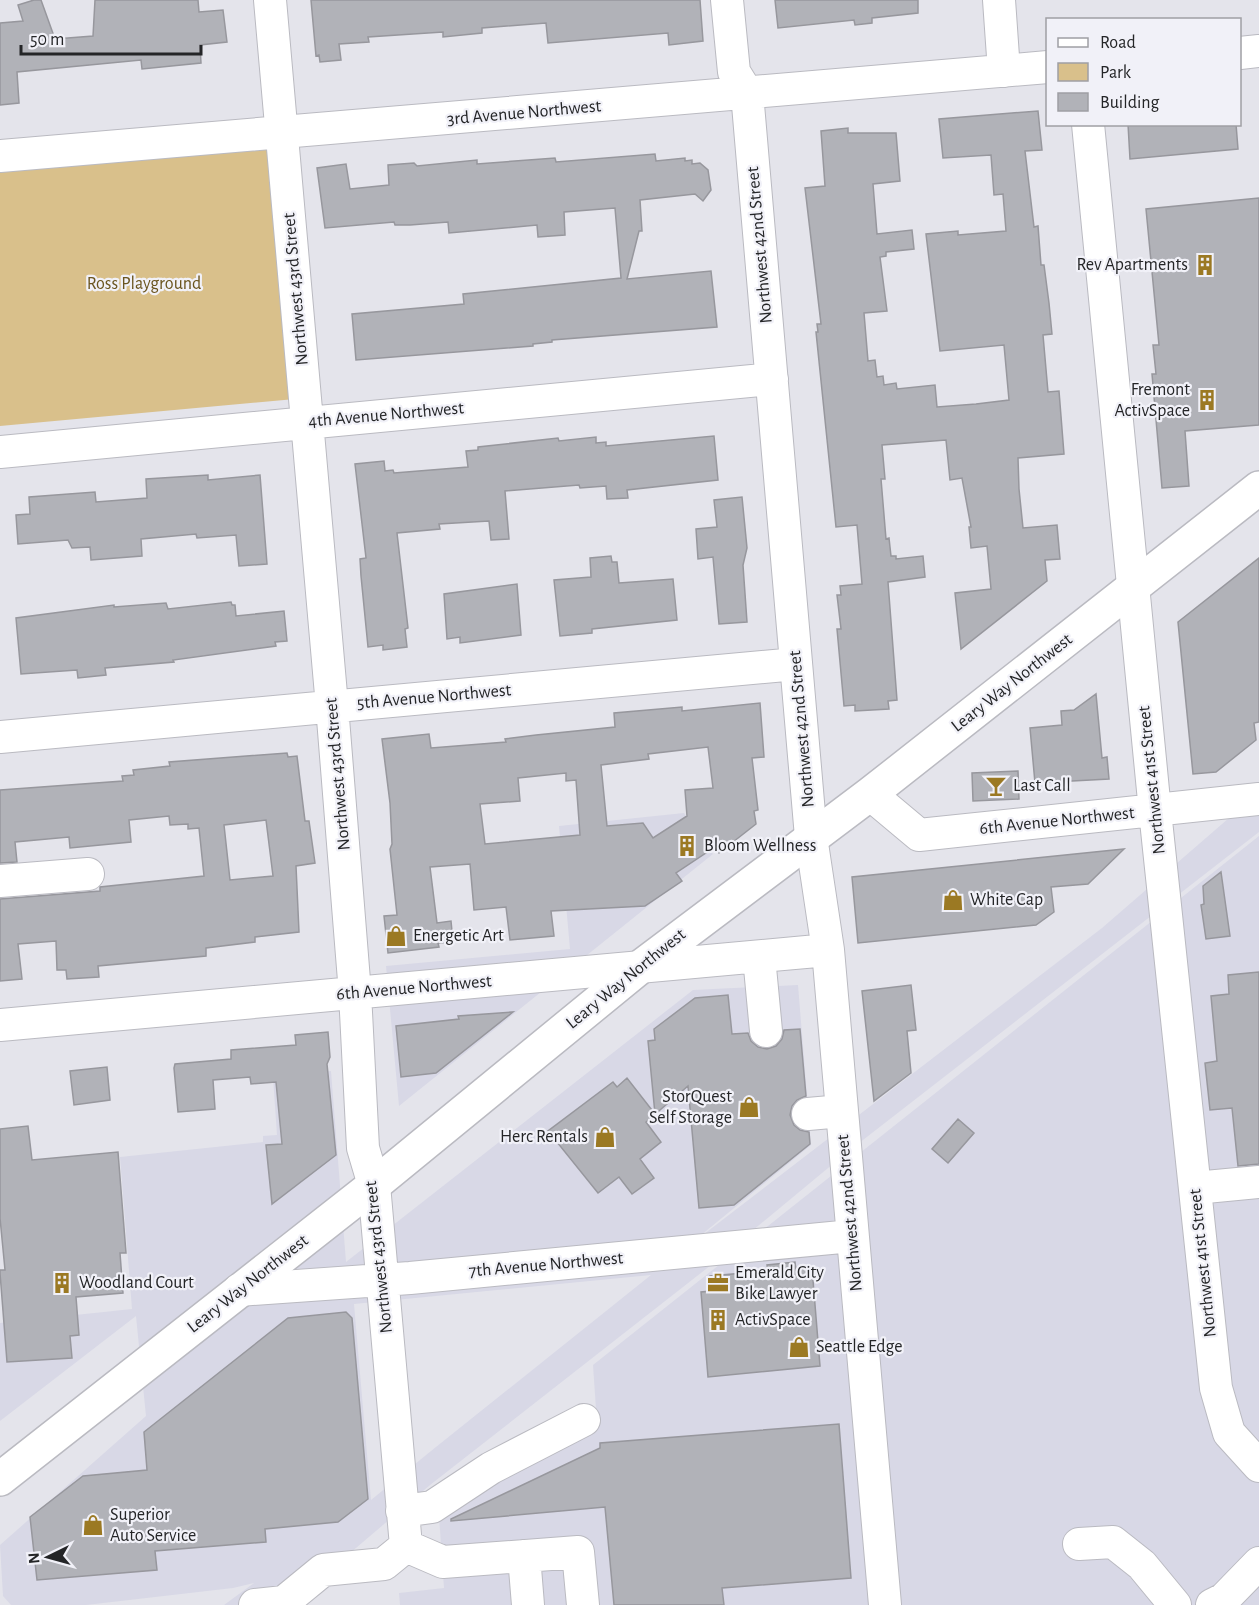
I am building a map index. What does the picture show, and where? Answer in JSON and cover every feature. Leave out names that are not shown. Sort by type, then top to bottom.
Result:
[{"type":"main road","name":"Leary Way Northwest","points":[[0,1479],[374,1185],[639,968],[870,794],[1259,488]]},
{"type":"street","name":"Northwest 43rd Street","points":[[270,0],[332,706],[355,993],[363,1148],[374,1185],[406,1546]]},
{"type":"street","name":"Northwest 42nd Street","points":[[727,0],[734,72],[747,93],[811,837],[828,950],[885,1605]]},
{"type":"street","points":[[999,0],[1004,70]]},
{"type":"street","points":[[1241,53],[1259,51]]},
{"type":"street","name":"3rd Avenue Northwest","points":[[0,156],[282,134],[1046,67]]},
{"type":"street","name":"Northwest 41st Street","points":[[1088,126],[1155,811],[1216,1388],[1229,1433],[1259,1466]]},
{"type":"street","name":"4th Avenue Northwest","points":[[0,452],[772,379]]},
{"type":"street","name":"5th Avenue Northwest","points":[[0,737],[796,664]]},
{"type":"street","name":"6th Avenue Northwest","points":[[870,794],[919,835],[1259,799]]},
{"type":"street","points":[[0,881],[88,874]]},
{"type":"street","name":"6th Avenue Northwest","points":[[0,1025],[828,950]]},
{"type":"street","points":[[759,957],[766,1031]]},
{"type":"street","points":[[808,1114],[842,1111]]},
{"type":"street","points":[[1195,1188],[1259,1182]]},
{"type":"street","name":"7th Avenue Northwest","points":[[239,1290],[383,1280],[852,1236]]},
{"type":"street","points":[[402,1511],[432,1507],[491,1468],[584,1420]]},
{"type":"street","points":[[1079,1544],[1113,1542],[1142,1565],[1175,1605]]},
{"type":"street","points":[[274,1604],[323,1570],[384,1564],[406,1546],[443,1562],[578,1552],[583,1605]]},
{"type":"street","points":[[524,1556],[528,1605]]},
{"type":"street","points":[[1212,1605],[1224,1599],[1259,1563]]},
{"type":"shaded area","points":[[1259,792],[1259,832],[845,1154],[706,1269],[430,1485],[289,1605],[224,1605],[254,1583],[233,1588],[86,1605],[11,1605],[3,1596],[0,1545],[146,1416],[136,1316],[0,1421],[0,1323],[132,1309],[120,1157],[263,1142],[263,1136],[277,1135],[273,1077],[331,1071],[346,1262],[693,990],[798,985],[811,1145],[678,1254],[1102,928]],"holes":[[[651,1275],[371,1500],[354,1304]]]},
{"type":"shaded area","points":[[684,813],[713,854],[399,1106],[386,966],[570,949],[559,826]]},
{"type":"shaded area","points":[[1259,836],[1259,1605],[400,1605],[399,1593],[444,1588],[438,1501],[597,1424],[593,1365]]},
{"type":"green space","name":"Ross Playground","points":[[270,145],[295,399],[0,426],[0,168]]},
{"type":"building","points":[[41,0],[55,39],[93,36],[95,0],[198,0],[199,12],[223,10],[227,42],[200,45],[201,63],[142,69],[141,60],[17,72],[19,103],[0,105],[0,23],[23,21],[18,5]]},
{"type":"building","points":[[311,0],[700,0],[703,41],[669,45],[668,33],[548,43],[546,23],[482,28],[482,33],[443,37],[443,32],[368,37],[369,42],[339,44],[341,60],[320,62],[319,55],[316,56]]},
{"type":"building","points":[[775,0],[918,0],[918,13],[872,18],[872,23],[855,25],[854,20],[778,28]]},
{"type":"building","points":[[1038,111],[1042,150],[1025,151],[1034,227],[1038,226],[1041,265],[1044,265],[1052,334],[1043,335],[1048,392],[1059,391],[1064,454],[1018,458],[1019,489],[1023,528],[1057,525],[1060,559],[1045,560],[1047,581],[961,649],[955,593],[991,589],[987,546],[971,548],[969,527],[971,527],[962,478],[950,480],[946,440],[882,445],[885,479],[881,479],[886,539],[889,538],[891,556],[896,556],[896,559],[923,556],[925,577],[888,582],[897,700],[888,701],[889,709],[855,711],[855,705],[844,706],[837,629],[841,629],[837,595],[841,595],[840,586],[862,584],[857,525],[836,527],[816,332],[818,332],[817,324],[821,324],[805,188],[825,186],[821,131],[848,128],[848,133],[896,133],[900,181],[873,184],[877,234],[912,230],[914,249],[886,252],[886,256],[880,257],[887,311],[864,313],[868,361],[875,360],[877,377],[883,376],[884,385],[896,383],[897,389],[935,385],[937,407],[976,404],[1009,400],[1004,345],[940,351],[926,234],[958,231],[958,235],[1006,231],[1003,194],[994,195],[991,155],[943,158],[939,119]]},
{"type":"building","points":[[1128,126],[1236,126],[1238,149],[1130,159]]},
{"type":"building","points":[[655,154],[656,161],[685,158],[685,161],[692,160],[692,164],[700,163],[708,170],[711,190],[703,201],[695,194],[640,200],[642,231],[639,231],[627,279],[711,271],[717,327],[552,340],[552,342],[533,344],[533,346],[356,360],[352,314],[464,304],[463,294],[621,278],[615,208],[564,212],[565,235],[538,237],[537,225],[449,233],[448,222],[395,225],[394,222],[325,228],[317,168],[346,164],[350,189],[389,185],[388,165],[414,163],[417,166],[477,160],[477,164],[555,158],[556,162]]},
{"type":"building","points":[[1259,198],[1259,425],[1185,431],[1189,486],[1162,488],[1152,374],[1156,374],[1153,345],[1159,345],[1146,209]]},
{"type":"building","points":[[714,436],[718,480],[627,490],[628,498],[607,499],[606,486],[580,488],[579,485],[505,491],[509,539],[491,540],[489,521],[439,524],[440,529],[397,533],[408,628],[405,629],[407,647],[383,650],[383,645],[368,647],[360,559],[366,558],[355,464],[384,461],[385,471],[393,470],[394,473],[468,467],[466,451],[478,450],[478,447],[558,438],[559,441],[596,437],[596,443],[606,442],[606,446]]},
{"type":"building","points":[[208,475],[208,480],[260,475],[267,564],[239,566],[236,535],[197,538],[196,534],[141,539],[142,556],[91,560],[90,547],[72,548],[68,540],[18,544],[16,515],[30,514],[29,497],[95,492],[96,502],[147,498],[146,479]]},
{"type":"building","points":[[742,497],[747,548],[743,565],[747,622],[719,624],[713,557],[698,559],[696,529],[717,527],[714,500]]},
{"type":"building","points":[[611,556],[612,562],[617,562],[619,583],[673,579],[677,620],[592,629],[592,633],[560,636],[554,580],[591,577],[590,558]]},
{"type":"building","points":[[1259,558],[1259,722],[1254,723],[1256,740],[1216,772],[1193,774],[1178,622]]},
{"type":"building","points":[[517,584],[521,635],[460,643],[460,637],[447,639],[444,594]]},
{"type":"building","points":[[231,602],[235,605],[236,616],[284,611],[287,641],[275,642],[276,646],[173,660],[174,662],[105,668],[106,675],[78,678],[77,670],[21,674],[16,618],[114,605],[114,607],[166,603],[168,609]]},
{"type":"building","points":[[1096,694],[1102,758],[1107,757],[1109,779],[1035,783],[1030,728],[1062,725],[1061,711],[1074,710]]},
{"type":"building","points":[[760,703],[764,757],[752,758],[758,810],[754,811],[756,824],[719,853],[715,847],[676,873],[682,881],[645,906],[551,911],[554,936],[510,940],[506,907],[474,910],[470,864],[430,867],[437,923],[451,921],[453,942],[438,943],[439,947],[388,953],[384,916],[397,915],[390,849],[392,844],[390,803],[382,739],[429,734],[431,748],[506,742],[505,739],[615,727],[614,713],[682,707],[682,711]],"holes":[[[708,747],[713,788],[685,790],[687,816],[653,838],[643,823],[607,826],[601,765],[649,759],[648,754]],[[566,773],[566,781],[576,780],[580,835],[485,844],[480,804],[520,801],[518,778]]]},
{"type":"building","points":[[287,753],[288,757],[297,756],[305,821],[309,821],[315,863],[296,866],[299,932],[255,937],[255,942],[206,948],[206,956],[98,966],[99,977],[67,979],[66,970],[57,970],[56,941],[18,944],[22,979],[0,981],[0,899],[100,891],[100,887],[204,876],[199,828],[188,829],[188,824],[170,825],[169,816],[129,820],[131,842],[70,848],[69,837],[15,842],[17,862],[0,863],[0,790],[123,781],[122,776],[134,775],[133,770],[170,766],[169,762]],"holes":[[[266,820],[273,876],[230,880],[224,825]]]},
{"type":"building","name":"Last Call","points":[[1018,771],[1019,799],[973,801],[972,773]]},
{"type":"building","name":"White Cap","points":[[1124,849],[1088,884],[1051,887],[1054,912],[1036,925],[858,943],[852,877]]},
{"type":"building","points":[[1221,872],[1230,936],[1206,939],[1201,905],[1204,904],[1203,886]]},
{"type":"building","points":[[1259,972],[1259,1164],[1238,1166],[1232,1108],[1210,1110],[1205,1063],[1217,1061],[1211,996],[1229,994],[1228,975]]},
{"type":"building","points":[[911,985],[916,1030],[907,1031],[911,1073],[874,1101],[862,991]]},
{"type":"building","name":"StorQuest Self Storage","points":[[728,995],[732,1034],[748,1033],[751,1041],[758,1047],[767,1049],[776,1046],[782,1039],[784,1030],[800,1029],[806,1096],[797,1100],[792,1106],[790,1115],[794,1125],[800,1130],[809,1132],[810,1144],[734,1205],[699,1208],[688,1086],[646,1122],[661,1142],[640,1159],[654,1178],[632,1194],[619,1177],[598,1193],[548,1131],[613,1082],[617,1087],[627,1078],[655,1114],[648,1041],[655,1040],[654,1029],[695,998]]},
{"type":"building","points":[[513,1012],[436,1073],[401,1077],[396,1026],[459,1019],[458,1016]]},
{"type":"building","points":[[328,1032],[330,1057],[327,1064],[336,1155],[272,1204],[266,1145],[282,1144],[276,1082],[251,1084],[250,1077],[213,1080],[215,1109],[178,1112],[175,1064],[231,1059],[231,1050],[296,1045],[295,1035]]},
{"type":"building","points":[[107,1067],[110,1100],[74,1105],[70,1071]]},
{"type":"building","points":[[958,1119],[974,1133],[948,1163],[932,1149]]},
{"type":"building","points":[[28,1126],[32,1160],[118,1152],[126,1253],[120,1253],[123,1293],[76,1297],[79,1335],[70,1336],[72,1358],[7,1362],[0,1273],[0,1270],[5,1270],[0,1218],[0,1129]]},
{"type":"building","name":"ActivSpace","points":[[795,1262],[796,1270],[812,1268],[820,1366],[708,1377],[701,1292],[711,1291],[710,1276],[768,1271],[767,1265]]},
{"type":"building","points":[[346,1312],[352,1318],[368,1499],[338,1522],[265,1529],[266,1542],[155,1551],[157,1570],[37,1580],[30,1517],[83,1476],[147,1470],[144,1432],[288,1318]]},
{"type":"building","points":[[839,1424],[851,1578],[722,1588],[724,1605],[614,1605],[605,1507],[451,1521],[600,1448],[600,1443]]},
{"type":"place","name":"Rev Apartments","points":[[1205,265]]},
{"type":"place","name":"Fremont ActivSpace","points":[[1207,400]]},
{"type":"place","name":"Last Call","points":[[996,786]]},
{"type":"place","name":"Bloom Wellness","points":[[687,846]]},
{"type":"place","name":"White Cap","points":[[953,900]]},
{"type":"place","name":"Energetic Art","points":[[396,936]]},
{"type":"place","name":"StorQuest Self Storage","points":[[749,1107]]},
{"type":"place","name":"Herc Rentals","points":[[605,1137]]},
{"type":"place","name":"Woodland Court","points":[[62,1283]]},
{"type":"place","name":"Emerald City Bike Lawyer","points":[[718,1283]]},
{"type":"place","name":"ActivSpace","points":[[718,1320]]},
{"type":"place","name":"Seattle Edge","points":[[799,1347]]},
{"type":"place","name":"Superior Auto Service","points":[[93,1525]]}]
